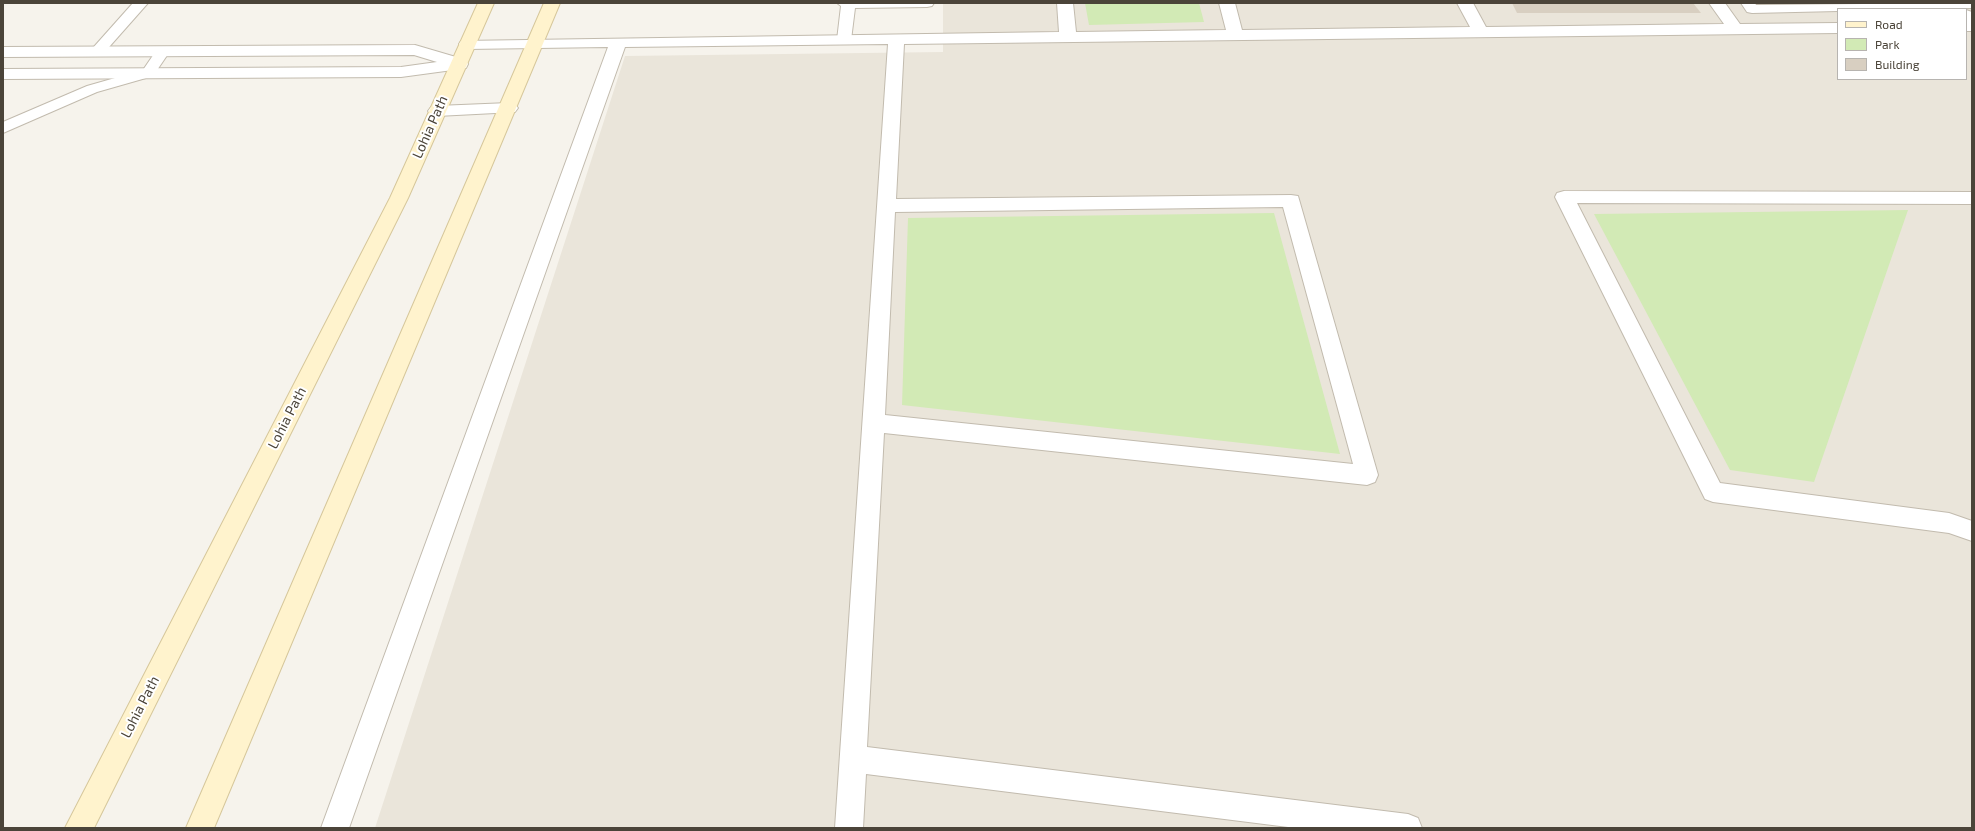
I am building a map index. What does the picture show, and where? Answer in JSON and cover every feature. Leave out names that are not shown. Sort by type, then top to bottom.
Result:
[{"type":"main road","name":"Lohia Path","points":[[79,828],[399,198],[486,3]]},
{"type":"main road","points":[[200,828],[509,108],[552,3]]},
{"type":"street","points":[[1065,3],[1068,38]]},
{"type":"street","points":[[1227,3],[1236,36]]},
{"type":"street","points":[[1465,3],[1480,32]]},
{"type":"street","points":[[1717,3],[1736,29]]},
{"type":"street","points":[[3,74],[401,72],[464,54],[536,43],[1837,28]]},
{"type":"street","points":[[849,828],[896,40]]},
{"type":"street","points":[[334,828],[618,43]]},
{"type":"street","points":[[3,52],[415,50],[464,54]]},
{"type":"street","points":[[437,110],[509,108]]},
{"type":"street","points":[[1972,198],[1564,197],[1713,492],[1949,523],[1972,531]]},
{"type":"street","points":[[874,423],[1367,475],[1291,201],[887,206]]},
{"type":"street","points":[[853,759],[1408,828]]},
{"type":"lane","points":[[97,52],[141,3]]},
{"type":"lane","points":[[844,40],[846,4],[928,3]]},
{"type":"lane","points":[[1748,3],[1752,9],[1837,9]]},
{"type":"lane","points":[[3,128],[92,89],[148,73],[163,51]]},
{"type":"shaded area","points":[[943,3],[1972,3],[1972,828],[375,828],[625,56],[943,52]]},
{"type":"green space","points":[[1085,3],[1199,3],[1204,22],[1089,25]]},
{"type":"green space","points":[[1908,210],[1814,482],[1730,470],[1594,214]]},
{"type":"green space","points":[[1274,213],[1340,454],[902,405],[908,218]]},
{"type":"building","points":[[1512,3],[1693,3],[1701,13],[1517,13]]}]
